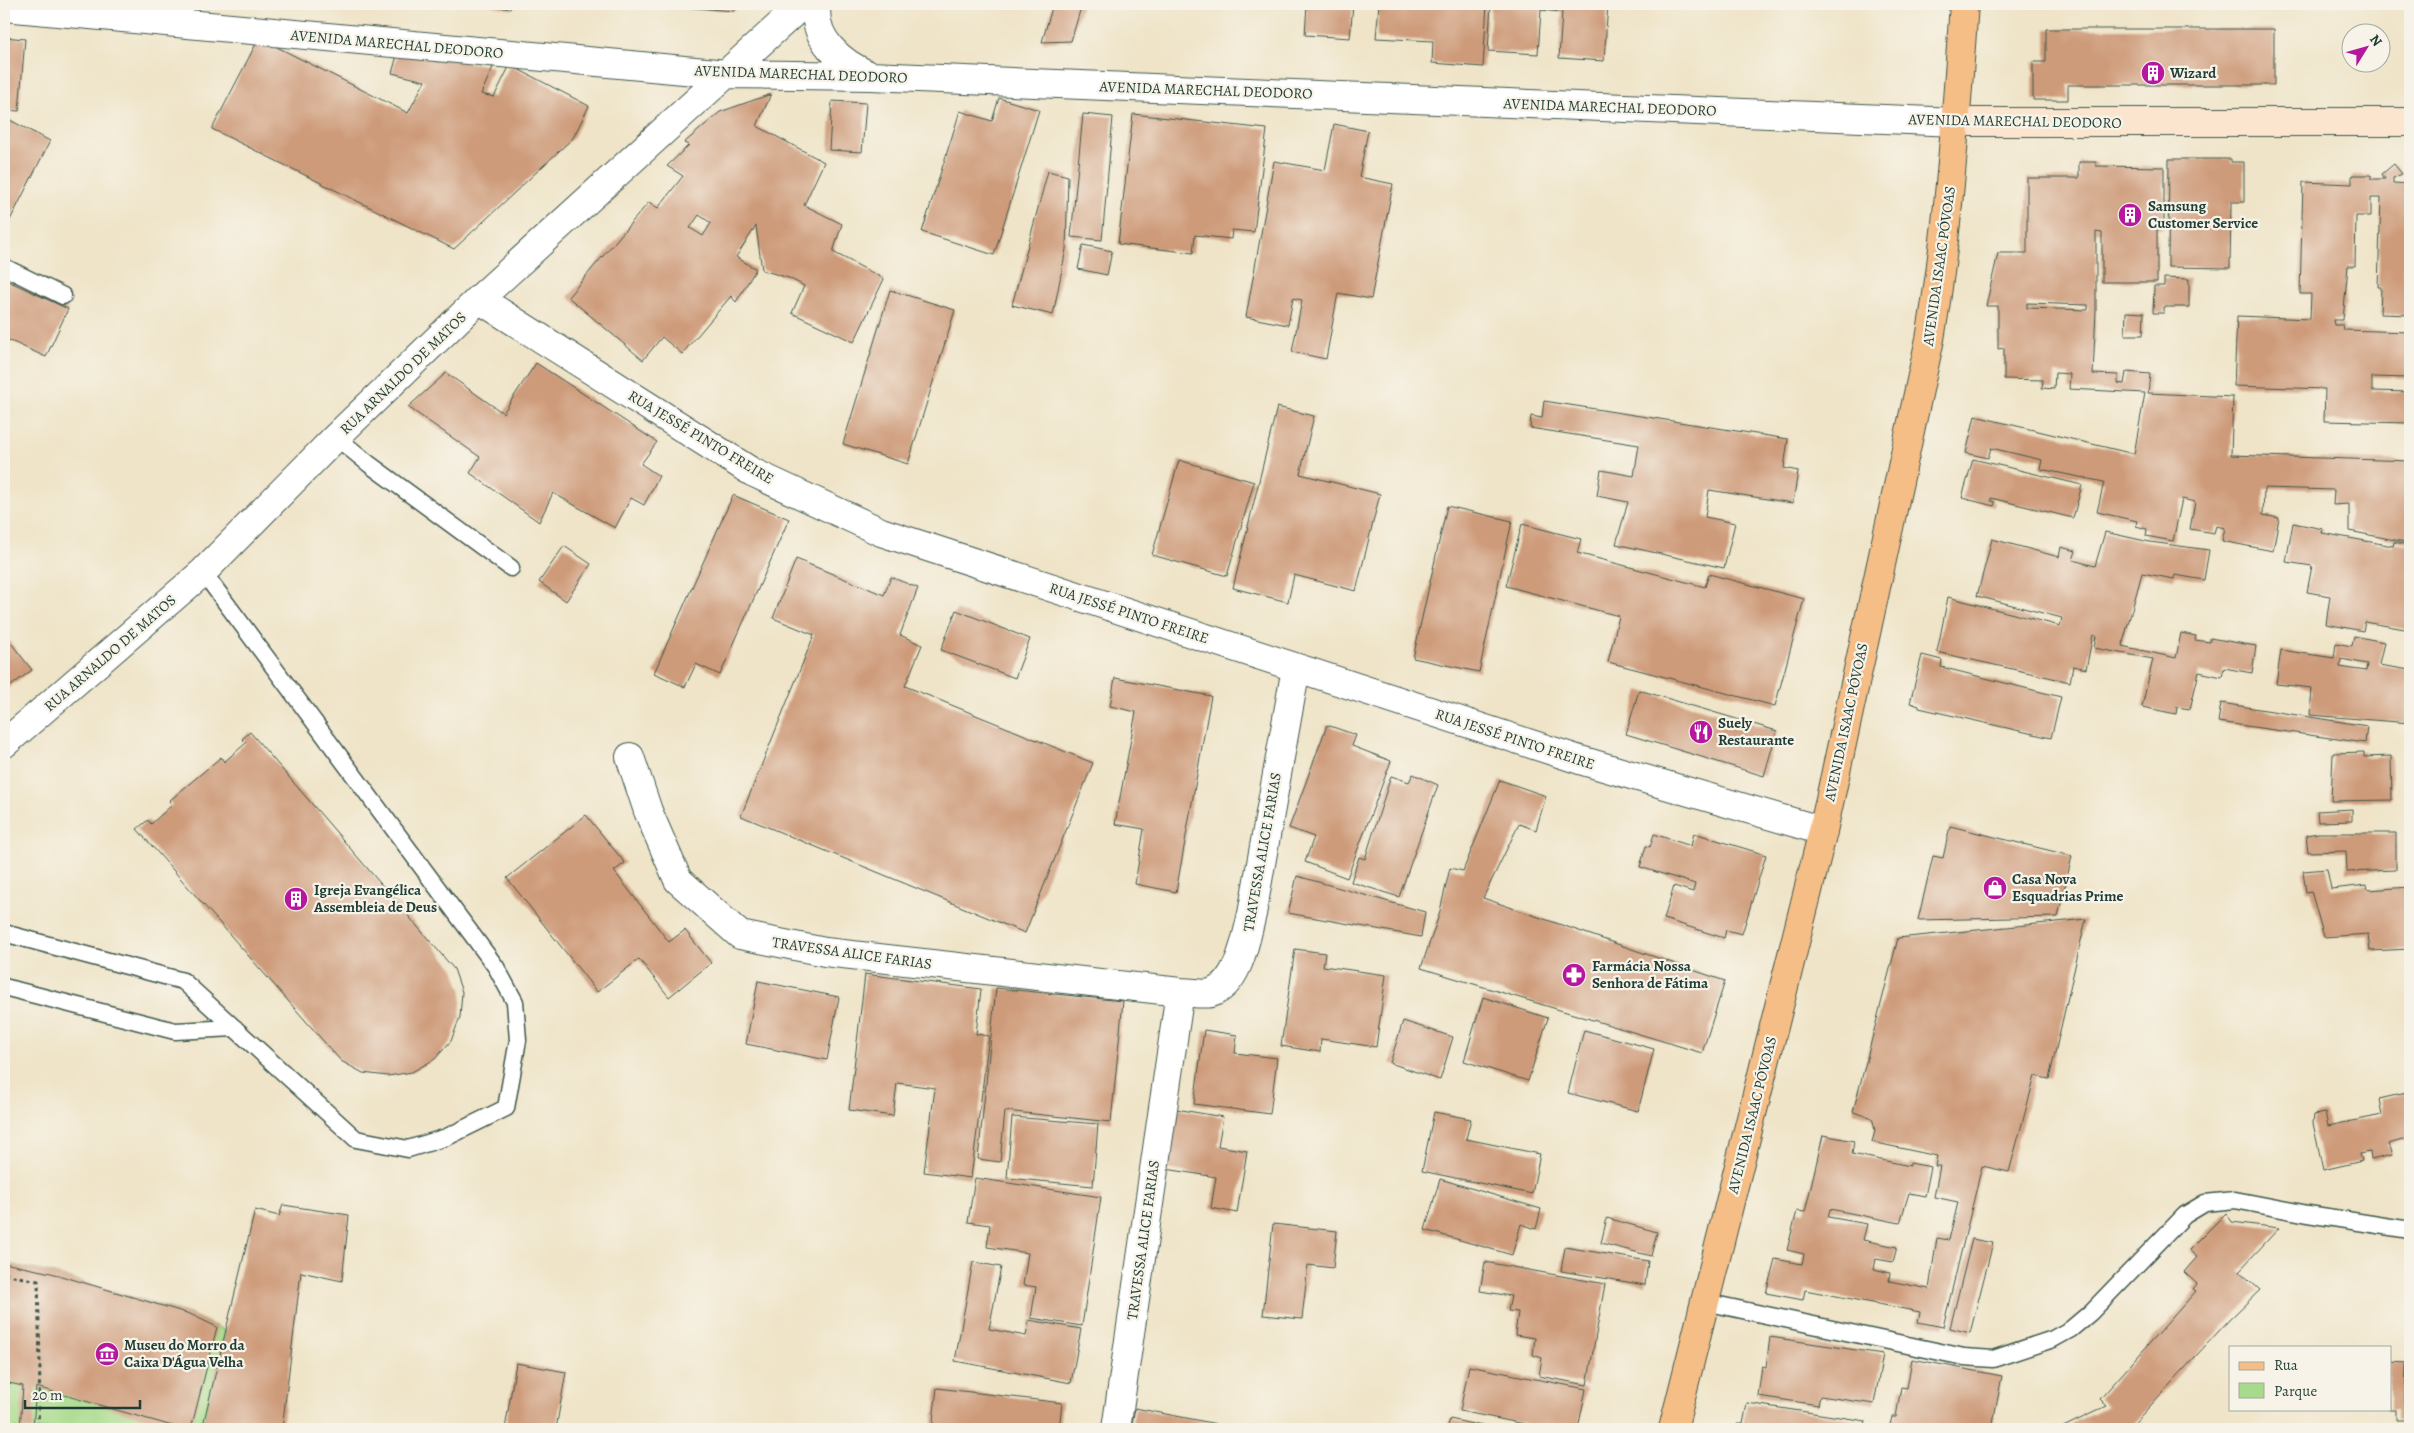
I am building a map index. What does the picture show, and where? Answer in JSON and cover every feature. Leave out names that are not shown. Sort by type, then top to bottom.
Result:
[{"type":"main road","name":"AVENIDA ISAAC PÓVOAS","points":[[1673,1429],[1822,831],[1930,339],[1939,289],[1956,122],[1964,4]]},
{"type":"main road","name":"AVENIDA MARECHAL DEODORO","points":[[1956,122],[2410,122]]},
{"type":"street","name":"RUA ARNALDO DE MATOS","points":[[4,744],[204,572],[336,437],[479,299],[804,4]]},
{"type":"street","points":[[817,4],[816,20],[828,45],[851,66],[871,76]]},
{"type":"street","name":"AVENIDA MARECHAL DEODORO","points":[[4,8],[727,74],[871,76],[1956,122]]},
{"type":"street","name":"RUA JESSÉ PINTO FREIRE","points":[[479,299],[752,472],[881,532],[1580,760],[1822,831]]},
{"type":"street","name":"TRAVESSA ALICE FARIAS","points":[[630,756],[648,811],[678,880],[740,935],[825,952],[1180,992],[1211,992],[1231,978],[1243,953],[1252,914],[1296,668]]},
{"type":"street","name":"TRAVESSA ALICE FARIAS","points":[[1116,1429],[1180,992]]},
{"type":"lane","points":[[4,268],[63,296]]},
{"type":"lane","points":[[336,437],[369,464],[511,568]]},
{"type":"lane","points":[[4,933],[183,981],[356,1139],[408,1148],[447,1137],[506,1108],[518,1040],[515,1002],[496,968],[204,572]]},
{"type":"lane","points":[[4,987],[175,1031],[235,1028]]},
{"type":"lane","points":[[1705,1302],[1964,1357],[1993,1359],[2053,1339],[2071,1329],[2090,1313],[2185,1215],[2205,1203],[2236,1200],[2308,1214],[2410,1230]]},
{"type":"path","points":[[4,1274],[38,1281],[40,1366],[38,1429]]},
{"type":"path","points":[[5,1429],[8,1382]]},
{"type":"green space","name":"Museu do Morro da Caixa D'Água Velha","points":[[4,1263],[51,1273],[190,1314],[226,1331],[202,1429],[4,1429]]},
{"type":"building","points":[[485,4],[511,4],[510,9]]},
{"type":"building","points":[[641,4],[742,4],[734,11]]},
{"type":"building","points":[[1053,4],[1082,4],[1071,41],[1042,42]]},
{"type":"building","points":[[1307,4],[1353,4],[1350,38],[1305,35]]},
{"type":"building","points":[[1379,4],[1487,4],[1483,67],[1432,63],[1433,41],[1376,38]]},
{"type":"building","points":[[1491,4],[1608,4],[1604,61],[1559,58],[1562,12],[1541,10],[1538,54],[1488,51]]},
{"type":"building","name":"Wizard","points":[[2046,29],[2274,29],[2274,85],[2068,85],[2068,100],[2033,100],[2033,62],[2046,62]]},
{"type":"building","points":[[4,37],[25,39],[19,111],[4,110]]},
{"type":"building","points":[[259,38],[408,113],[425,81],[392,73],[399,49],[493,67],[481,94],[494,97],[510,65],[589,106],[573,138],[454,249],[212,129]]},
{"type":"building","points":[[771,94],[757,126],[824,162],[804,205],[842,224],[833,252],[884,279],[854,342],[792,313],[804,286],[789,278],[762,270],[756,226],[736,257],[756,269],[736,302],[731,296],[682,354],[662,337],[643,360],[568,297],[649,202],[658,208],[683,176],[667,166],[689,145],[684,143],[720,112]],"holes":[[[699,215],[711,223],[703,236],[690,228]]]},
{"type":"building","points":[[999,98],[1039,110],[994,255],[922,232],[960,111],[992,121]]},
{"type":"building","points":[[832,101],[866,103],[862,152],[829,150]]},
{"type":"building","points":[[1083,114],[1113,117],[1102,240],[1071,237]]},
{"type":"building","points":[[1133,114],[1267,129],[1254,232],[1232,230],[1231,239],[1195,235],[1193,253],[1118,244]]},
{"type":"building","points":[[4,117],[50,141],[6,228],[4,227]]},
{"type":"building","points":[[1334,124],[1368,131],[1359,177],[1393,184],[1371,299],[1338,293],[1326,359],[1292,352],[1302,300],[1293,298],[1288,325],[1246,317],[1274,161],[1325,170]]},
{"type":"building","points":[[2169,159],[2231,159],[2231,162],[2244,162],[2244,202],[2231,202],[2230,268],[2168,267]]},
{"type":"building","points":[[2079,162],[2096,162],[2096,166],[2164,167],[2164,229],[2157,229],[2157,282],[2102,282],[2102,233],[2096,232],[2096,311],[2093,374],[2118,375],[2118,383],[2124,384],[2126,372],[2150,374],[2148,393],[2233,397],[2231,455],[2410,461],[2410,543],[2349,531],[2349,504],[2333,505],[2334,490],[2264,488],[2263,515],[2279,518],[2273,551],[2222,541],[2225,528],[2216,526],[2214,533],[2190,529],[2195,502],[2182,499],[2173,541],[2146,536],[2147,529],[2136,526],[2137,521],[2097,512],[2104,482],[2040,469],[2042,460],[1991,448],[1988,458],[1966,453],[1975,416],[2134,454],[2145,393],[2069,389],[2070,374],[2055,373],[2054,389],[2042,388],[2043,380],[2004,379],[2004,348],[1998,349],[1998,306],[1986,306],[1998,253],[2027,253],[2027,178],[2079,178]],"holes":[[[2027,303],[2088,305],[2088,310],[2027,308]]]},
{"type":"building","points":[[2394,164],[2402,174],[2393,178],[2393,183],[2410,184],[2410,315],[2380,314],[2381,287],[2378,287],[2381,198],[2371,198],[2371,216],[2356,216],[2355,266],[2348,266],[2343,320],[2333,320],[2334,325],[2343,325],[2344,330],[2410,332],[2410,378],[2372,377],[2372,391],[2410,392],[2410,423],[2324,421],[2325,389],[2234,386],[2237,316],[2310,319],[2311,294],[2300,294],[2303,182],[2352,184],[2352,175],[2371,175],[2371,179],[2385,179],[2382,174]]},
{"type":"building","points":[[1048,171],[1068,176],[1066,249],[1053,315],[1012,305]]},
{"type":"building","points":[[1083,245],[1112,251],[1107,275],[1078,269]]},
{"type":"building","points":[[2164,278],[2189,279],[2189,307],[2164,307],[2164,313],[2153,313],[2154,286],[2164,286]]},
{"type":"building","points":[[4,279],[68,309],[46,357],[4,338]]},
{"type":"building","points":[[890,290],[955,310],[908,464],[843,444]]},
{"type":"building","points":[[2126,312],[2144,313],[2143,335],[2125,335]]},
{"type":"building","points":[[536,363],[657,442],[641,464],[659,476],[644,505],[631,498],[615,528],[553,493],[539,522],[470,473],[480,457],[408,407],[446,373],[503,413]]},
{"type":"building","points":[[1544,401],[1788,439],[1784,468],[1798,471],[1793,503],[1709,490],[1705,517],[1735,523],[1724,568],[1616,544],[1628,502],[1597,496],[1601,470],[1634,476],[1639,445],[1530,428],[1531,416],[1542,418]]},
{"type":"building","points":[[1277,407],[1314,416],[1300,474],[1380,494],[1356,591],[1294,575],[1288,602],[1233,588]]},
{"type":"building","points":[[1973,459],[2082,485],[2073,518],[1991,498],[1991,501],[1995,502],[1994,506],[1962,498]]},
{"type":"building","points":[[1179,460],[1254,482],[1227,576],[1152,555]]},
{"type":"building","points":[[733,495],[789,519],[720,675],[696,664],[685,687],[654,673]]},
{"type":"building","points":[[1447,506],[1512,521],[1479,672],[1413,658]]},
{"type":"building","points":[[2293,523],[2323,529],[2322,533],[2393,546],[2394,542],[2410,545],[2410,630],[2365,622],[2363,631],[2326,624],[2330,596],[2307,592],[2312,566],[2286,562]]},
{"type":"building","points":[[1522,524],[1581,539],[1577,553],[1705,587],[1709,574],[1804,599],[1775,706],[1608,662],[1619,616],[1506,586]]},
{"type":"building","points":[[2105,532],[2150,542],[2209,550],[2204,580],[2175,575],[2174,579],[2142,573],[2122,646],[2176,658],[2181,633],[2196,636],[2195,640],[2210,642],[2210,638],[2256,646],[2252,673],[2224,668],[2222,677],[2199,672],[2190,709],[2177,707],[2176,714],[2142,707],[2153,659],[2094,648],[2096,636],[2093,635],[2086,669],[2073,666],[2070,682],[1937,652],[1948,597],[2060,626],[2062,618],[1977,596],[1992,539],[2059,557],[2061,547],[2076,551],[2073,560],[2095,566]]},
{"type":"building","points":[[564,546],[591,564],[566,601],[539,582]]},
{"type":"building","points":[[796,559],[884,595],[891,577],[918,588],[900,635],[922,645],[905,686],[1093,763],[1025,933],[741,816],[814,635],[773,618]]},
{"type":"building","points":[[956,610],[1030,639],[1015,678],[941,650]]},
{"type":"building","points":[[4,634],[32,670],[4,691]]},
{"type":"building","points":[[2354,636],[2384,642],[2379,665],[2410,670],[2410,723],[2310,715],[2312,688],[2276,684],[2281,650],[2334,658],[2336,643],[2352,646]],"holes":[[[2341,659],[2367,664],[2366,671],[2340,667]]]},
{"type":"building","points":[[1922,655],[1942,660],[1941,667],[2061,697],[2051,738],[1919,708],[1919,706],[1910,703]]},
{"type":"building","points":[[1115,678],[1211,696],[1176,892],[1135,884],[1144,829],[1115,824],[1136,712],[1110,706]]},
{"type":"building","name":"Suely Restaurante","points":[[1639,690],[1777,731],[1764,776],[1626,734]]},
{"type":"building","points":[[2221,703],[2367,726],[2365,743],[2218,722]]},
{"type":"building","points":[[1327,725],[1356,735],[1352,746],[1391,761],[1347,878],[1305,862],[1314,837],[1289,828]]},
{"type":"building","name":"Igreja Evangélica Assembleia de Deus","points":[[250,732],[454,969],[462,992],[460,1017],[451,1041],[435,1059],[412,1072],[388,1076],[363,1073],[341,1061],[137,829],[148,820],[151,824],[172,805],[169,801],[221,757],[224,762],[246,743],[242,739]]},
{"type":"building","points":[[2364,752],[2364,757],[2391,756],[2392,800],[2331,801],[2333,753]]},
{"type":"building","points":[[1413,774],[1438,785],[1399,897],[1351,882],[1359,857],[1365,859],[1391,776],[1409,782]]},
{"type":"building","name":"Farmácia Nossa Senhora de Fátima","points":[[1500,780],[1546,796],[1536,830],[1519,824],[1483,898],[1725,981],[1702,1053],[1421,968],[1439,915],[1450,868],[1463,871]]},
{"type":"building","points":[[2352,809],[2352,821],[2318,822],[2317,811]]},
{"type":"building","points":[[586,815],[625,863],[614,871],[669,942],[685,930],[711,963],[669,997],[639,959],[597,992],[507,878]]},
{"type":"building","name":"Casa Nova Esquadrias Prime","points":[[1950,826],[2072,856],[2058,917],[1918,920],[1933,856],[1943,858]]},
{"type":"building","points":[[1694,833],[1766,855],[1742,934],[1726,930],[1724,938],[1664,919],[1674,886],[1693,892],[1695,884],[1640,867],[1646,846],[1650,847],[1654,834],[1691,846]]},
{"type":"building","points":[[2318,833],[2396,833],[2396,870],[2347,872],[2346,851],[2308,852],[2306,835]]},
{"type":"building","points":[[2327,869],[2331,889],[2367,885],[2368,890],[2410,887],[2410,949],[2370,951],[2368,934],[2324,937],[2311,891],[2306,892],[2303,871]]},
{"type":"building","points":[[1297,876],[1425,912],[1421,937],[1288,913]]},
{"type":"building","points":[[2086,919],[2049,1079],[2035,1076],[2009,1172],[1982,1166],[1943,1327],[1918,1322],[1920,1312],[1805,1290],[1803,1300],[1766,1293],[1775,1259],[1802,1264],[1804,1254],[1787,1250],[1797,1211],[1805,1212],[1823,1135],[1854,1141],[1852,1154],[1910,1166],[1910,1163],[1931,1167],[1925,1196],[1909,1193],[1900,1223],[1830,1209],[1828,1217],[1867,1224],[1863,1240],[1897,1247],[1893,1262],[1876,1259],[1874,1269],[1890,1273],[1889,1281],[1929,1289],[1937,1238],[1949,1240],[1958,1202],[1934,1197],[1940,1166],[1935,1166],[1937,1156],[1872,1142],[1875,1131],[1873,1121],[1870,1117],[1853,1112],[1898,938]]},
{"type":"building","points":[[1295,949],[1325,953],[1323,966],[1386,975],[1376,1047],[1321,1039],[1320,1052],[1281,1046]]},
{"type":"building","points":[[865,974],[981,989],[976,1034],[989,1036],[971,1178],[924,1172],[935,1088],[897,1083],[893,1116],[849,1110]]},
{"type":"building","points":[[758,981],[839,997],[827,1060],[746,1044]]},
{"type":"building","points":[[996,988],[1123,1001],[1111,1122],[1005,1111],[1000,1162],[978,1159]]},
{"type":"building","points":[[1483,997],[1548,1018],[1528,1081],[1464,1061]]},
{"type":"building","points":[[1403,1021],[1453,1037],[1440,1080],[1390,1063]]},
{"type":"building","points":[[1204,1030],[1237,1035],[1235,1053],[1277,1058],[1270,1114],[1194,1104]]},
{"type":"building","points":[[1584,1030],[1654,1049],[1638,1111],[1568,1093]]},
{"type":"building","points":[[2410,1092],[2410,1138],[2388,1144],[2392,1155],[2371,1160],[2370,1152],[2360,1154],[2362,1161],[2323,1170],[2313,1123],[2314,1115],[2325,1113],[2328,1126],[2382,1115],[2379,1099]]},
{"type":"building","points":[[1176,1109],[1223,1117],[1218,1146],[1247,1151],[1237,1213],[1211,1208],[1216,1177],[1166,1169]]},
{"type":"building","points":[[1434,1112],[1471,1119],[1466,1139],[1540,1154],[1532,1194],[1422,1171]]},
{"type":"building","points":[[1012,1117],[1098,1124],[1093,1186],[1007,1178]]},
{"type":"building","points":[[975,1178],[1101,1197],[1082,1326],[1031,1318],[1036,1287],[1023,1285],[1028,1253],[987,1247],[990,1225],[968,1222]]},
{"type":"building","points":[[1440,1179],[1541,1209],[1536,1229],[1521,1224],[1512,1255],[1425,1230]]},
{"type":"building","points":[[283,1205],[349,1215],[342,1281],[301,1272],[282,1429],[202,1429],[255,1210],[279,1216]]},
{"type":"building","points":[[2226,1213],[2232,1222],[2279,1228],[2239,1271],[2260,1290],[2229,1320],[2129,1429],[2059,1429],[2107,1406],[2100,1399],[2196,1291],[2193,1289],[2197,1284],[2184,1272],[2197,1257],[2189,1250]]},
{"type":"building","points":[[1607,1218],[1657,1232],[1651,1256],[1601,1243]]},
{"type":"building","points":[[1273,1224],[1337,1231],[1333,1268],[1308,1265],[1302,1319],[1263,1315]]},
{"type":"building","points":[[1972,1239],[1993,1243],[1970,1333],[1950,1328]]},
{"type":"building","points":[[1565,1247],[1648,1261],[1645,1285],[1561,1271]]},
{"type":"building","points":[[973,1262],[1001,1267],[989,1329],[1026,1336],[1029,1320],[1081,1329],[1071,1383],[955,1361]]},
{"type":"building","points":[[1485,1262],[1605,1284],[1587,1385],[1539,1376],[1542,1358],[1533,1355],[1535,1338],[1515,1335],[1518,1312],[1508,1311],[1511,1296],[1480,1291]]},
{"type":"building","name":"Museu do Morro da Caixa D'Água Velha","points":[[4,1263],[51,1273],[190,1314],[217,1327],[191,1429],[183,1429],[36,1387],[33,1429],[20,1429],[23,1386],[4,1382]]},
{"type":"building","points":[[1770,1337],[1883,1354],[1874,1404],[1820,1396],[1818,1405],[1758,1396],[1762,1366],[1766,1367]]},
{"type":"building","points":[[1912,1359],[2002,1376],[1992,1429],[1889,1429],[1892,1417],[1896,1417],[1901,1387],[1907,1388]]},
{"type":"building","points":[[2392,1362],[2406,1363],[2405,1403],[2410,1403],[2410,1420],[2396,1420],[2396,1410],[2392,1410]]},
{"type":"building","points":[[516,1363],[566,1372],[556,1429],[505,1429]]},
{"type":"building","points":[[1469,1366],[1586,1389],[1578,1429],[1549,1429],[1460,1411]]},
{"type":"building","points":[[937,1388],[1062,1403],[1059,1429],[932,1429]]},
{"type":"building","points":[[1747,1403],[1866,1421],[1864,1429],[1736,1429],[1737,1424],[1743,1424]]},
{"type":"building","points":[[1135,1408],[1217,1424],[1216,1429],[1131,1429]]},
{"type":"building","points":[[1450,1419],[1491,1428],[1491,1429],[1447,1429]]},
{"type":"place","name":"Wizard","points":[[2153,73]]},
{"type":"place","name":"Samsung Customer Service","points":[[2130,215]]},
{"type":"place","name":"Suely Restaurante","points":[[1701,732]]},
{"type":"place","name":"Casa Nova Esquadrias Prime","points":[[1995,888]]},
{"type":"place","name":"Igreja Evangélica Assembleia de Deus","points":[[296,899]]},
{"type":"place","name":"Farmácia Nossa Senhora de Fátima","points":[[1574,975]]},
{"type":"place","name":"Museu do Morro da Caixa D'Água Velha","points":[[107,1354]]}]
